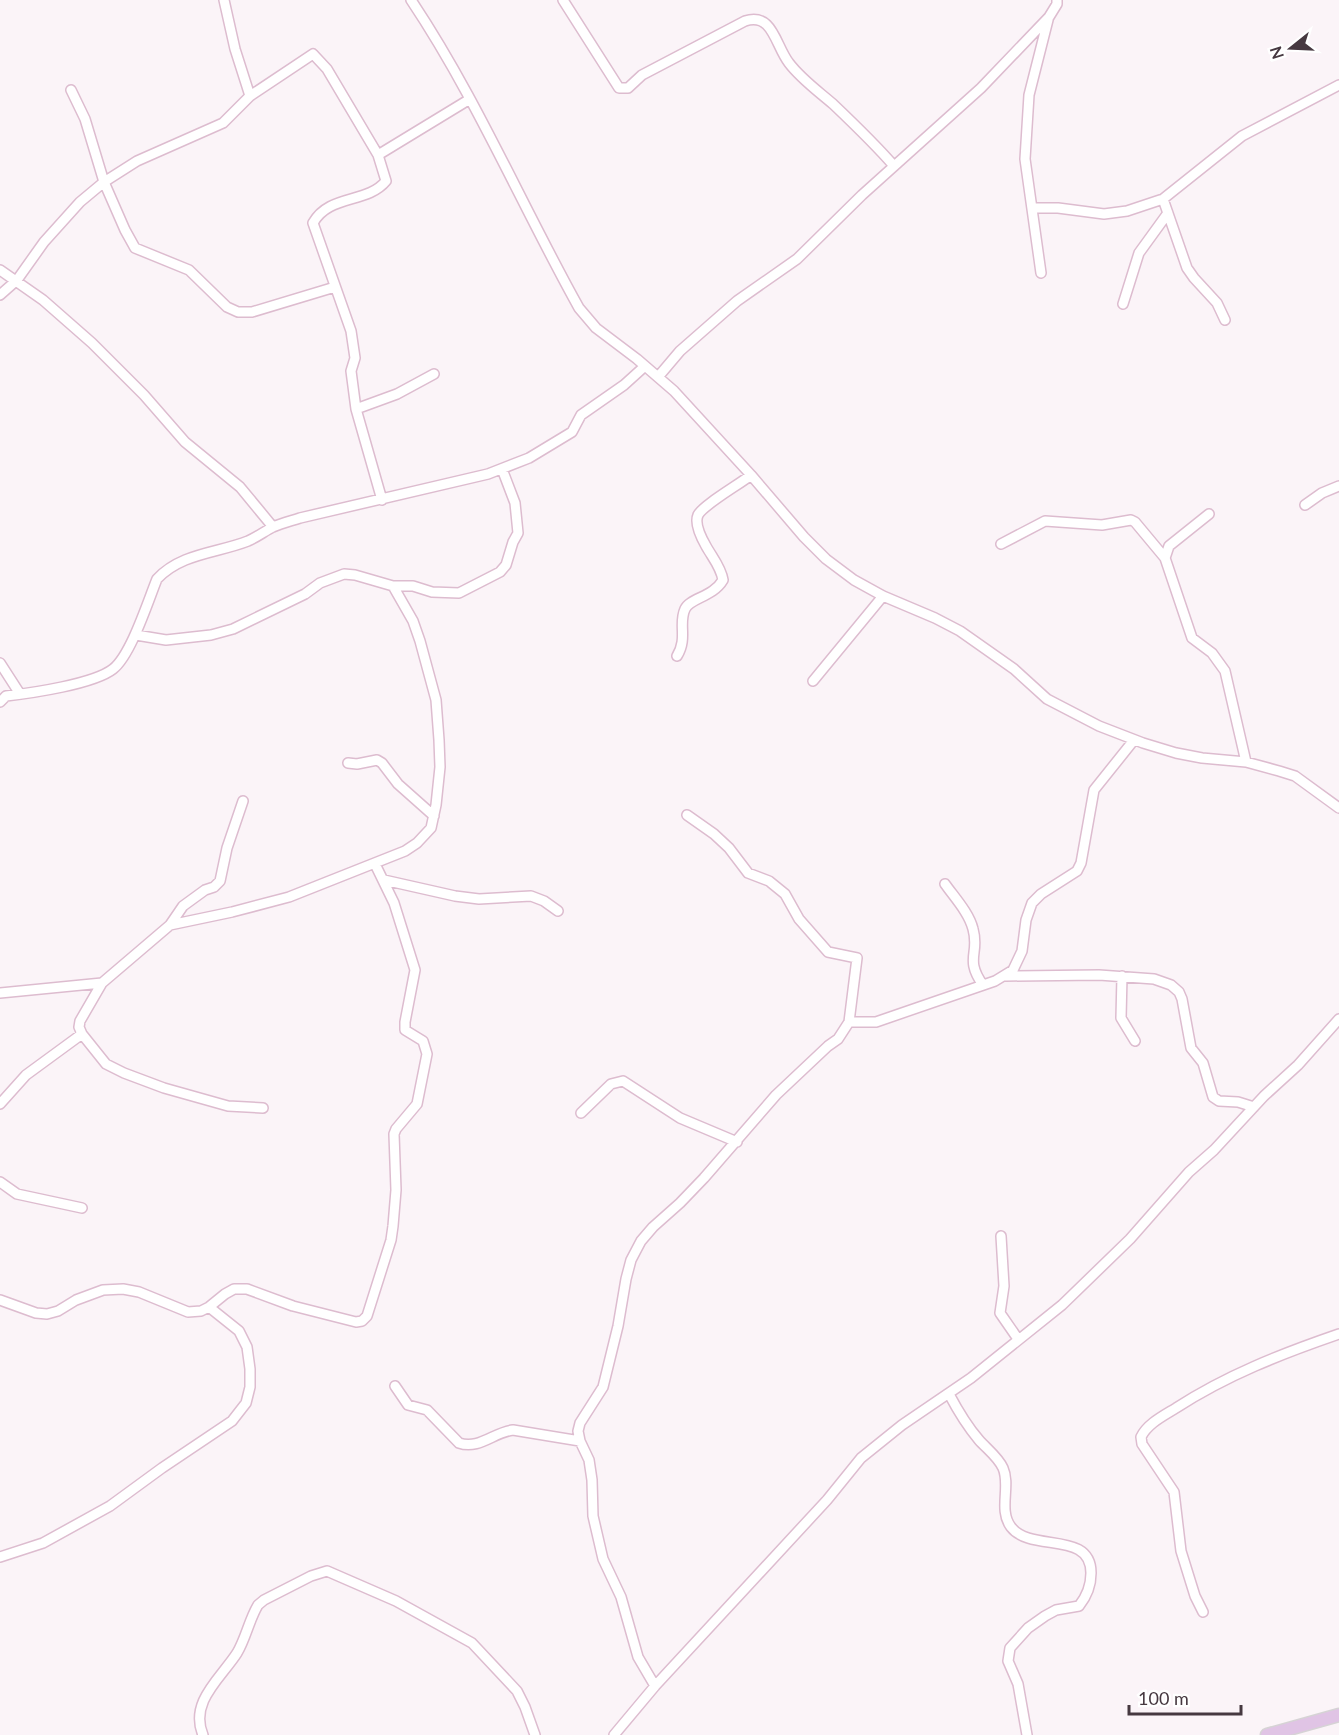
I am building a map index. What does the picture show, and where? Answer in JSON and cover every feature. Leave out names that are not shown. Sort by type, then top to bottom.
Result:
[{"type":"main road","points":[[1267,1735],[1339,1715]]},
{"type":"street","points":[[224,0],[235,50],[250,96]]},
{"type":"street","points":[[411,0],[470,99],[579,308],[596,328],[674,392],[826,559],[854,580],[883,596],[960,630],[1014,669],[1047,699],[1099,726],[1134,740],[1193,756],[1246,762],[1295,776],[1339,808]]},
{"type":"street","points":[[563,0],[619,88],[628,88],[642,75],[745,21],[755,18],[761,20],[768,27],[789,64],[878,147],[894,166]]},
{"type":"street","points":[[658,377],[680,351],[729,307],[798,259],[894,166],[981,88],[1049,17],[1057,0]]},
{"type":"street","points":[[1041,273],[1025,159],[1027,114],[1033,73],[1049,17]]},
{"type":"street","points":[[0,296],[17,280],[44,242],[80,202],[105,182],[137,161],[223,123],[250,96],[314,54],[327,69],[378,154],[386,181],[378,189],[328,206],[318,213],[313,223],[351,332],[354,347],[354,363],[351,371],[356,409],[382,500]]},
{"type":"street","points":[[1032,208],[1058,208],[1104,214],[1127,211],[1164,199],[1242,136],[1339,85]]},
{"type":"street","points":[[71,90],[86,119],[105,182],[135,248],[189,270],[227,307],[238,312],[252,312],[335,286]]},
{"type":"street","points":[[378,154],[470,99]]},
{"type":"street","points":[[1164,199],[1187,268],[1217,303],[1225,320]]},
{"type":"street","points":[[1123,304],[1139,253],[1168,213]]},
{"type":"street","points":[[0,270],[43,300],[92,343],[144,395],[185,442],[240,487],[273,527]]},
{"type":"street","points":[[0,702],[6,696],[66,686],[102,675],[115,668],[136,635],[157,579],[164,572],[197,555],[249,541],[273,527],[310,515],[382,500],[502,469],[529,458],[572,432],[581,415],[624,385],[645,366]]},
{"type":"street","points":[[356,409],[397,394],[434,374]]},
{"type":"street","points":[[136,635],[166,640],[211,635],[233,629],[344,574],[393,586],[413,586],[432,592],[459,593],[500,572],[506,565],[518,533],[514,503],[502,469]]},
{"type":"street","points":[[677,656],[684,640],[684,610],[688,605],[714,592],[723,580],[722,573],[702,538],[697,522],[698,515],[709,504],[751,475]]},
{"type":"street","points":[[1305,505],[1322,493],[1339,486]]},
{"type":"street","points":[[1165,558],[1169,546],[1209,514]]},
{"type":"street","points":[[1001,544],[1045,521],[1102,525],[1131,520],[1135,522],[1165,558],[1192,638],[1212,653],[1225,671],[1246,762]]},
{"type":"street","points":[[170,925],[289,897],[405,851],[417,843],[431,828],[440,767],[436,700],[413,621],[393,586]]},
{"type":"street","points":[[813,681],[883,596]]},
{"type":"street","points":[[0,663],[20,694]]},
{"type":"street","points":[[849,1022],[876,1022],[983,985],[1013,970],[1022,951],[1026,920],[1032,903],[1041,894],[1077,871],[1081,863],[1094,790],[1134,740]]},
{"type":"street","points":[[348,763],[357,764],[377,760],[382,763],[398,784],[434,816]]},
{"type":"street","points":[[243,801],[227,848],[220,881],[183,906],[170,925],[102,983],[80,1021],[79,1027],[106,1064],[124,1072],[164,1088],[228,1106],[262,1108]]},
{"type":"street","points":[[655,1686],[638,1657],[621,1597],[603,1559],[593,1516],[589,1460],[578,1431],[580,1423],[603,1387],[618,1326],[626,1279],[636,1250],[653,1227],[680,1203],[737,1142],[776,1095],[838,1039],[849,1022],[857,958],[828,952],[799,919],[785,894],[769,881],[748,873],[729,848],[687,815]]},
{"type":"street","points":[[0,1300],[36,1313],[47,1314],[58,1311],[76,1299],[103,1290],[123,1289],[140,1292],[188,1312],[201,1311],[209,1307],[234,1289],[247,1288],[293,1306],[356,1322],[362,1321],[367,1316],[391,1240],[396,1190],[394,1134],[417,1104],[428,1054],[423,1041],[405,1030],[415,970],[411,951],[384,880],[375,864]]},
{"type":"street","points":[[384,880],[454,896],[479,899],[531,896],[544,901],[558,911]]},
{"type":"street","points":[[945,884],[973,928],[975,940],[972,965],[983,985]]},
{"type":"street","points":[[1005,976],[1122,976],[1154,979],[1171,985],[1179,992],[1191,1048],[1203,1064],[1213,1096],[1219,1101],[1238,1102],[1254,1107]]},
{"type":"street","points":[[1122,976],[1121,1018],[1135,1041]]},
{"type":"street","points":[[0,993],[102,983]]},
{"type":"street","points":[[614,1735],[655,1686],[827,1500],[861,1458],[902,1425],[949,1394],[1062,1305],[1144,1224],[1189,1172],[1214,1150],[1298,1065],[1339,1019]]},
{"type":"street","points":[[0,1104],[26,1075],[82,1034]]},
{"type":"street","points":[[581,1113],[611,1084],[620,1080],[680,1118],[737,1142]]},
{"type":"street","points":[[0,1182],[17,1194],[82,1208]]},
{"type":"street","points":[[1001,1236],[1004,1286],[1000,1313],[1018,1339]]},
{"type":"street","points":[[0,1557],[43,1543],[101,1511],[232,1421],[246,1402],[250,1387],[247,1347],[239,1331],[209,1307]]},
{"type":"street","points":[[1203,1612],[1195,1596],[1181,1551],[1174,1492],[1142,1444],[1141,1437],[1157,1420],[1205,1389],[1281,1354],[1339,1334]]},
{"type":"street","points":[[395,1386],[408,1405],[427,1410],[459,1443],[465,1445],[478,1443],[504,1431],[513,1430],[580,1441]]},
{"type":"street","points":[[949,1394],[968,1427],[1004,1469],[1005,1507],[1012,1529],[1046,1544],[1078,1548],[1089,1560],[1090,1584],[1079,1606],[1056,1610],[1045,1616],[1028,1628],[1010,1648],[1008,1661],[1018,1683],[1027,1735]]},
{"type":"street","points":[[203,1735],[198,1718],[200,1707],[212,1685],[236,1653],[258,1605],[311,1576],[327,1571],[396,1601],[472,1643],[517,1691],[535,1735]]}]
